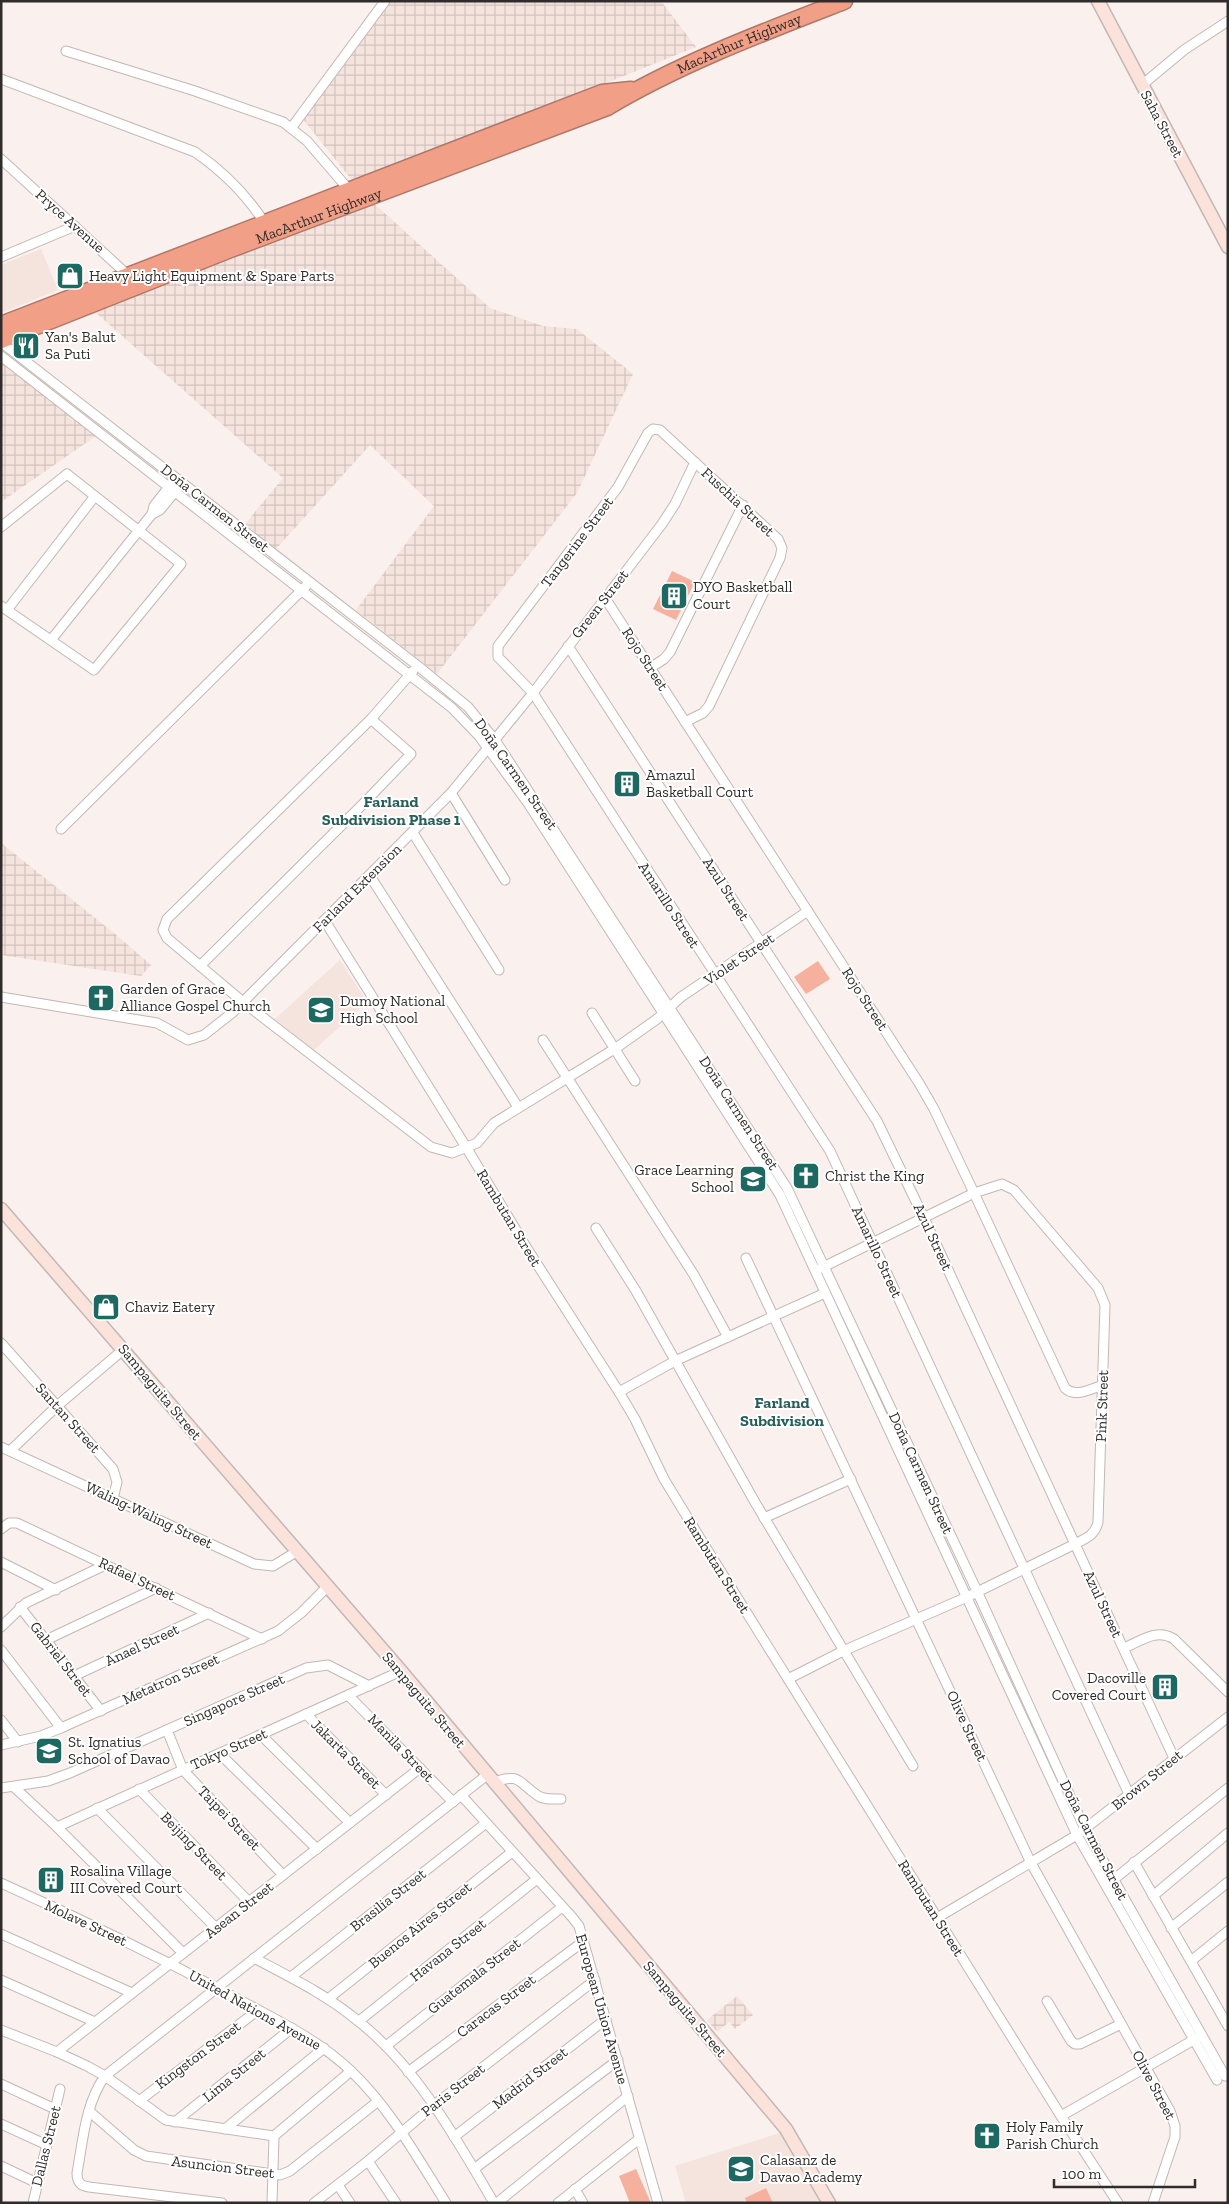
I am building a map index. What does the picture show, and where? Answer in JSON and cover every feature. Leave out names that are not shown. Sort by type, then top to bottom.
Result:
[{"type":"highway","name":"MacArthur Highway","points":[[1,325],[133,280],[606,106],[635,90],[844,1]]},
{"type":"highway","name":"MacArthur Highway","points":[[269,229],[350,191],[602,93],[635,90]]},
{"type":"highway","name":"MacArthur Highway","points":[[1,341],[133,280]]},
{"type":"street","points":[[292,127],[384,1]]},
{"type":"street","name":"Saha Street","points":[[1098,1],[1228,247]]},
{"type":"street","points":[[1142,85],[1184,50],[1228,21]]},
{"type":"street","points":[[66,51],[227,102],[283,122],[292,127],[307,141],[350,191]]},
{"type":"street","points":[[1,79],[195,152],[212,164],[240,190],[254,206],[269,229]]},
{"type":"street","name":"Pryce Avenue","points":[[1,158],[133,280]]},
{"type":"street","points":[[1,257],[75,226]]},
{"type":"street","name":"Doña Carmen Street","points":[[1,341],[468,707],[496,740],[567,856],[732,1111],[770,1178],[793,1210]]},
{"type":"street","name":"Doña Carmen Street","points":[[1,356],[410,674],[461,716],[488,749],[567,856]]},
{"type":"street","name":"Tangerine Street","points":[[533,693],[499,660],[498,646],[618,487],[648,433],[653,429],[660,430],[695,462]]},
{"type":"street","name":"Fuschia Street","points":[[685,722],[703,713],[710,706],[782,552],[782,544],[778,539],[695,462]]},
{"type":"street","name":"Green Street","points":[[488,749],[533,693],[671,510],[695,462]]},
{"type":"street","points":[[1,527],[67,474],[95,496],[139,531],[181,564],[94,670],[4,608],[95,496]]},
{"type":"street","points":[[51,640],[152,514],[160,510],[179,480]]},
{"type":"street","points":[[650,668],[664,659],[670,652],[742,505]]},
{"type":"street","points":[[61,829],[310,582]]},
{"type":"street","name":"Rojo Street","points":[[605,598],[919,1083],[934,1109],[1065,1388],[1068,1392],[1077,1393],[1103,1385]]},
{"type":"street","name":"Azul Street","points":[[568,646],[877,1121],[1076,1544],[1174,1758]]},
{"type":"street","points":[[418,666],[371,719],[164,923],[163,930],[167,938],[243,1002],[430,1147],[452,1153],[466,1147]]},
{"type":"street","name":"Amarillo Street","points":[[533,693],[826,1145],[1130,1794]]},
{"type":"street","points":[[200,966],[411,754],[371,719]]},
{"type":"street","name":"Farland Extension","points":[[1,997],[151,1021],[168,1027],[188,1040],[204,1035],[243,1002],[413,833],[451,793],[488,749]]},
{"type":"street","points":[[451,793],[505,880]]},
{"type":"street","points":[[413,833],[499,970]]},
{"type":"street","points":[[370,876],[518,1107]]},
{"type":"street","name":"Violet Street","points":[[466,1147],[477,1143],[494,1123],[616,1048],[682,997],[808,911]]},
{"type":"street","name":"Rambutan Street","points":[[325,921],[528,1250],[619,1392],[677,1500],[1061,2116],[1118,2203]]},
{"type":"street","points":[[592,1013],[616,1048],[635,1081]]},
{"type":"street","points":[[543,1040],[566,1079],[694,1275],[728,1337]]},
{"type":"street","name":"Doña Carmen Street","points":[[732,1111],[778,1172],[820,1268],[977,1591],[1085,1829],[1198,2038]]},
{"type":"street","points":[[770,1178],[778,1172]]},
{"type":"street","name":"Pink Street","points":[[788,1679],[916,1617],[967,1597],[1076,1544],[1096,1530],[1098,1522],[1105,1315],[1102,1296],[1014,1190],[1006,1185],[997,1185],[974,1193]]},
{"type":"street","points":[[820,1268],[974,1193]]},
{"type":"street","name":"Sampaguita Street","points":[[1,1210],[124,1349],[296,1552],[401,1671],[786,2129],[829,2203]]},
{"type":"street","points":[[596,1228],[636,1291],[674,1362],[764,1518],[914,1766]]},
{"type":"street","name":"Olive Street","points":[[746,1258],[852,1479],[1031,1863],[1170,2111],[1175,2126],[1173,2146],[1153,2203]]},
{"type":"street","name":"Doña Carmen Street","points":[[820,1268],[825,1293],[1077,1835],[1221,2078]]},
{"type":"street","points":[[619,1392],[674,1362],[825,1293]]},
{"type":"street","name":"Santan Street","points":[[1,1343],[113,1469],[117,1482],[113,1499]]},
{"type":"street","points":[[10,1451],[57,1406],[124,1349]]},
{"type":"street","name":"Waling-Waling Street","points":[[1,1447],[254,1564],[273,1566],[296,1552]]},
{"type":"street","points":[[764,1518],[852,1479]]},
{"type":"street","name":"Rafael Street","points":[[1,1529],[11,1522],[17,1523],[262,1639]]},
{"type":"street","points":[[1,1562],[56,1590]]},
{"type":"street","points":[[1,1627],[20,1607],[105,1565]]},
{"type":"street","name":"Metatron Street","points":[[1,1745],[18,1742],[61,1728],[262,1639],[290,1623],[327,1587]]},
{"type":"street","points":[[46,1640],[156,1588]]},
{"type":"street","name":"Gabriel Street","points":[[20,1607],[101,1711]]},
{"type":"street","name":"Anael Street","points":[[74,1676],[209,1613]]},
{"type":"street","points":[[1124,1648],[1155,1634],[1168,1635],[1228,1692]]},
{"type":"street","points":[[1,1650],[61,1728]]},
{"type":"street","name":"Singapore Street","points":[[1,1788],[48,1780],[70,1773],[313,1666],[328,1665],[369,1686]]},
{"type":"street","name":"Tokyo Street","points":[[57,1827],[401,1671]]},
{"type":"street","name":"Manila Street","points":[[348,1695],[453,1802]]},
{"type":"street","name":"Jakarta Street","points":[[306,1714],[386,1795]]},
{"type":"street","name":"Brown Street","points":[[937,1918],[1077,1835],[1228,1717]]},
{"type":"street","points":[[1,1720],[18,1742]]},
{"type":"street","name":"Taipei Street","points":[[167,1730],[183,1770],[284,1875]]},
{"type":"street","points":[[261,1735],[350,1823]]},
{"type":"street","points":[[220,1754],[317,1849]]},
{"type":"street","name":"Asean Street","points":[[57,2052],[420,1768]]},
{"type":"street","points":[[222,2203],[89,2187],[80,2184],[77,2173],[89,2111],[95,2092],[105,2076],[461,1796],[491,1778],[516,1778],[542,1798],[561,1799]]},
{"type":"street","points":[[14,1787],[57,1827],[183,1953]]},
{"type":"street","points":[[1113,1880],[1228,1788]]},
{"type":"street","name":"Beijing Street","points":[[139,1789],[249,1902]]},
{"type":"street","name":"European Union Avenue","points":[[461,1796],[579,1926],[658,2203]]},
{"type":"street","points":[[97,1808],[216,1928]]},
{"type":"street","name":"Brasilia Street","points":[[291,1977],[486,1823]]},
{"type":"street","points":[[1153,1896],[1228,1833]]},
{"type":"street","name":"Buenos Aires Street","points":[[328,1998],[512,1852]]},
{"type":"street","points":[[1134,1862],[1190,1961],[1227,2020]]},
{"type":"street","name":"Havana Street","points":[[359,2021],[537,1879]]},
{"type":"street","points":[[1171,1928],[1228,1882]]},
{"type":"street","name":"Molave Street","points":[[1,1884],[171,1963]]},
{"type":"street","name":"Guatemala Street","points":[[386,2046],[562,1907]]},
{"type":"street","points":[[1190,1961],[1228,1931]]},
{"type":"street","points":[[1,1934],[132,1993]]},
{"type":"street","name":"Caracas Street","points":[[408,2072],[584,1941]]},
{"type":"street","points":[[254,1958],[328,1998],[359,2021],[386,2046],[433,2106],[495,2203],[628,2096]]},
{"type":"street","name":"United Nations Avenue","points":[[171,1963],[292,2028],[324,2048],[351,2071],[402,2132],[446,2203]]},
{"type":"street","points":[[1,1980],[95,2022]]},
{"type":"street","name":"Paris Street","points":[[314,2203],[368,2161],[433,2106],[595,1980]]},
{"type":"street","points":[[1047,2000],[1071,2041],[1075,2044],[1080,2044],[1121,2024]]},
{"type":"street","name":"Kingston Street","points":[[139,2101],[258,2010]]},
{"type":"street","name":"Madrid Street","points":[[454,2137],[606,2019]]},
{"type":"street","name":"Lima Street","points":[[175,2122],[292,2028]]},
{"type":"street","points":[[1,2030],[57,2052],[105,2076],[158,2116],[175,2122],[274,2136],[351,2071]]},
{"type":"street","points":[[1061,2116],[1198,2038]]},
{"type":"street","points":[[225,2129],[324,2048]]},
{"type":"street","points":[[474,2169],[618,2060]]},
{"type":"street","points":[[1,2084],[55,2109]]},
{"type":"street","name":"Dallas Street","points":[[33,2203],[60,2089]]},
{"type":"street","name":"Asuncion Street","points":[[89,2111],[134,2150],[146,2156],[273,2174],[285,2173],[290,2170],[377,2102]]},
{"type":"street","points":[[1,2124],[47,2145]]},
{"type":"street","points":[[272,2203],[274,2136]]},
{"type":"street","points":[[558,2203],[639,2139]]},
{"type":"street","points":[[368,2161],[396,2203]]},
{"type":"street","points":[[1,2166],[38,2183]]},
{"type":"street","points":[[338,2185],[350,2203]]},
{"type":"street","points":[[575,2190],[583,2203]]},
{"type":"shaded area","points":[[388,1],[661,1],[696,47],[355,184],[302,118]]},
{"type":"shaded area","points":[[370,200],[490,308],[543,326],[577,329],[633,374],[577,493],[437,674],[356,610],[434,506],[370,445],[276,549],[245,524],[283,478],[95,312]]},
{"type":"shaded area","points":[[41,249],[58,290],[1,313],[1,265]]},
{"type":"shaded area","points":[[1,362],[96,436],[1,502]]},
{"type":"shaded area","name":"DYO Basketball Court","points":[[672,571],[695,582],[676,620],[653,609]]},
{"type":"shaded area","points":[[1,843],[151,965],[141,976],[1,955]]},
{"type":"shaded area","name":"Dumoy National High School","points":[[340,960],[367,1002],[314,1050],[275,1019]]},
{"type":"shaded area","points":[[818,961],[830,979],[806,994],[794,977]]},
{"type":"shaded area","points":[[737,1996],[753,2015],[735,2029],[729,2022],[717,2032],[707,2020]]},
{"type":"shaded area","name":"Calasanz de Davao Academy","points":[[783,2132],[824,2203],[686,2203],[675,2166]]},
{"type":"shaded area","points":[[636,2169],[651,2203],[630,2203],[619,2176]]},
{"type":"shaded area","points":[[766,2188],[773,2203],[747,2203],[745,2198]]},
{"type":"place","name":"Heavy Light Equipment & Spare Parts","points":[[70,276]]},
{"type":"place","name":"Yan's Balut Sa Puti","points":[[26,346]]},
{"type":"place","name":"DYO Basketball Court","points":[[674,596]]},
{"type":"place","name":"Amazul Basketball Court","points":[[627,784]]},
{"type":"place","name":"Garden of Grace Alliance Gospel Church","points":[[101,998]]},
{"type":"place","name":"Dumoy National High School","points":[[321,1010]]},
{"type":"place","name":"Christ the King","points":[[806,1176]]},
{"type":"place","name":"Grace Learning School","points":[[753,1179]]},
{"type":"place","name":"Chaviz Eatery","points":[[106,1307]]},
{"type":"place","name":"Dacoville Covered Court","points":[[1165,1687]]},
{"type":"place","name":"St. Ignatius School of Davao","points":[[49,1751]]},
{"type":"place","name":"Rosalina Village III Covered Court","points":[[51,1880]]},
{"type":"place","name":"Holy Family Parish Church","points":[[987,2136]]},
{"type":"place","name":"Calasanz de Davao Academy","points":[[741,2169]]},
{"type":"district","name":"Farland Subdivision Phase 1","points":[[391,810]]},
{"type":"district","name":"Farland Subdivision","points":[[782,1411]]}]
